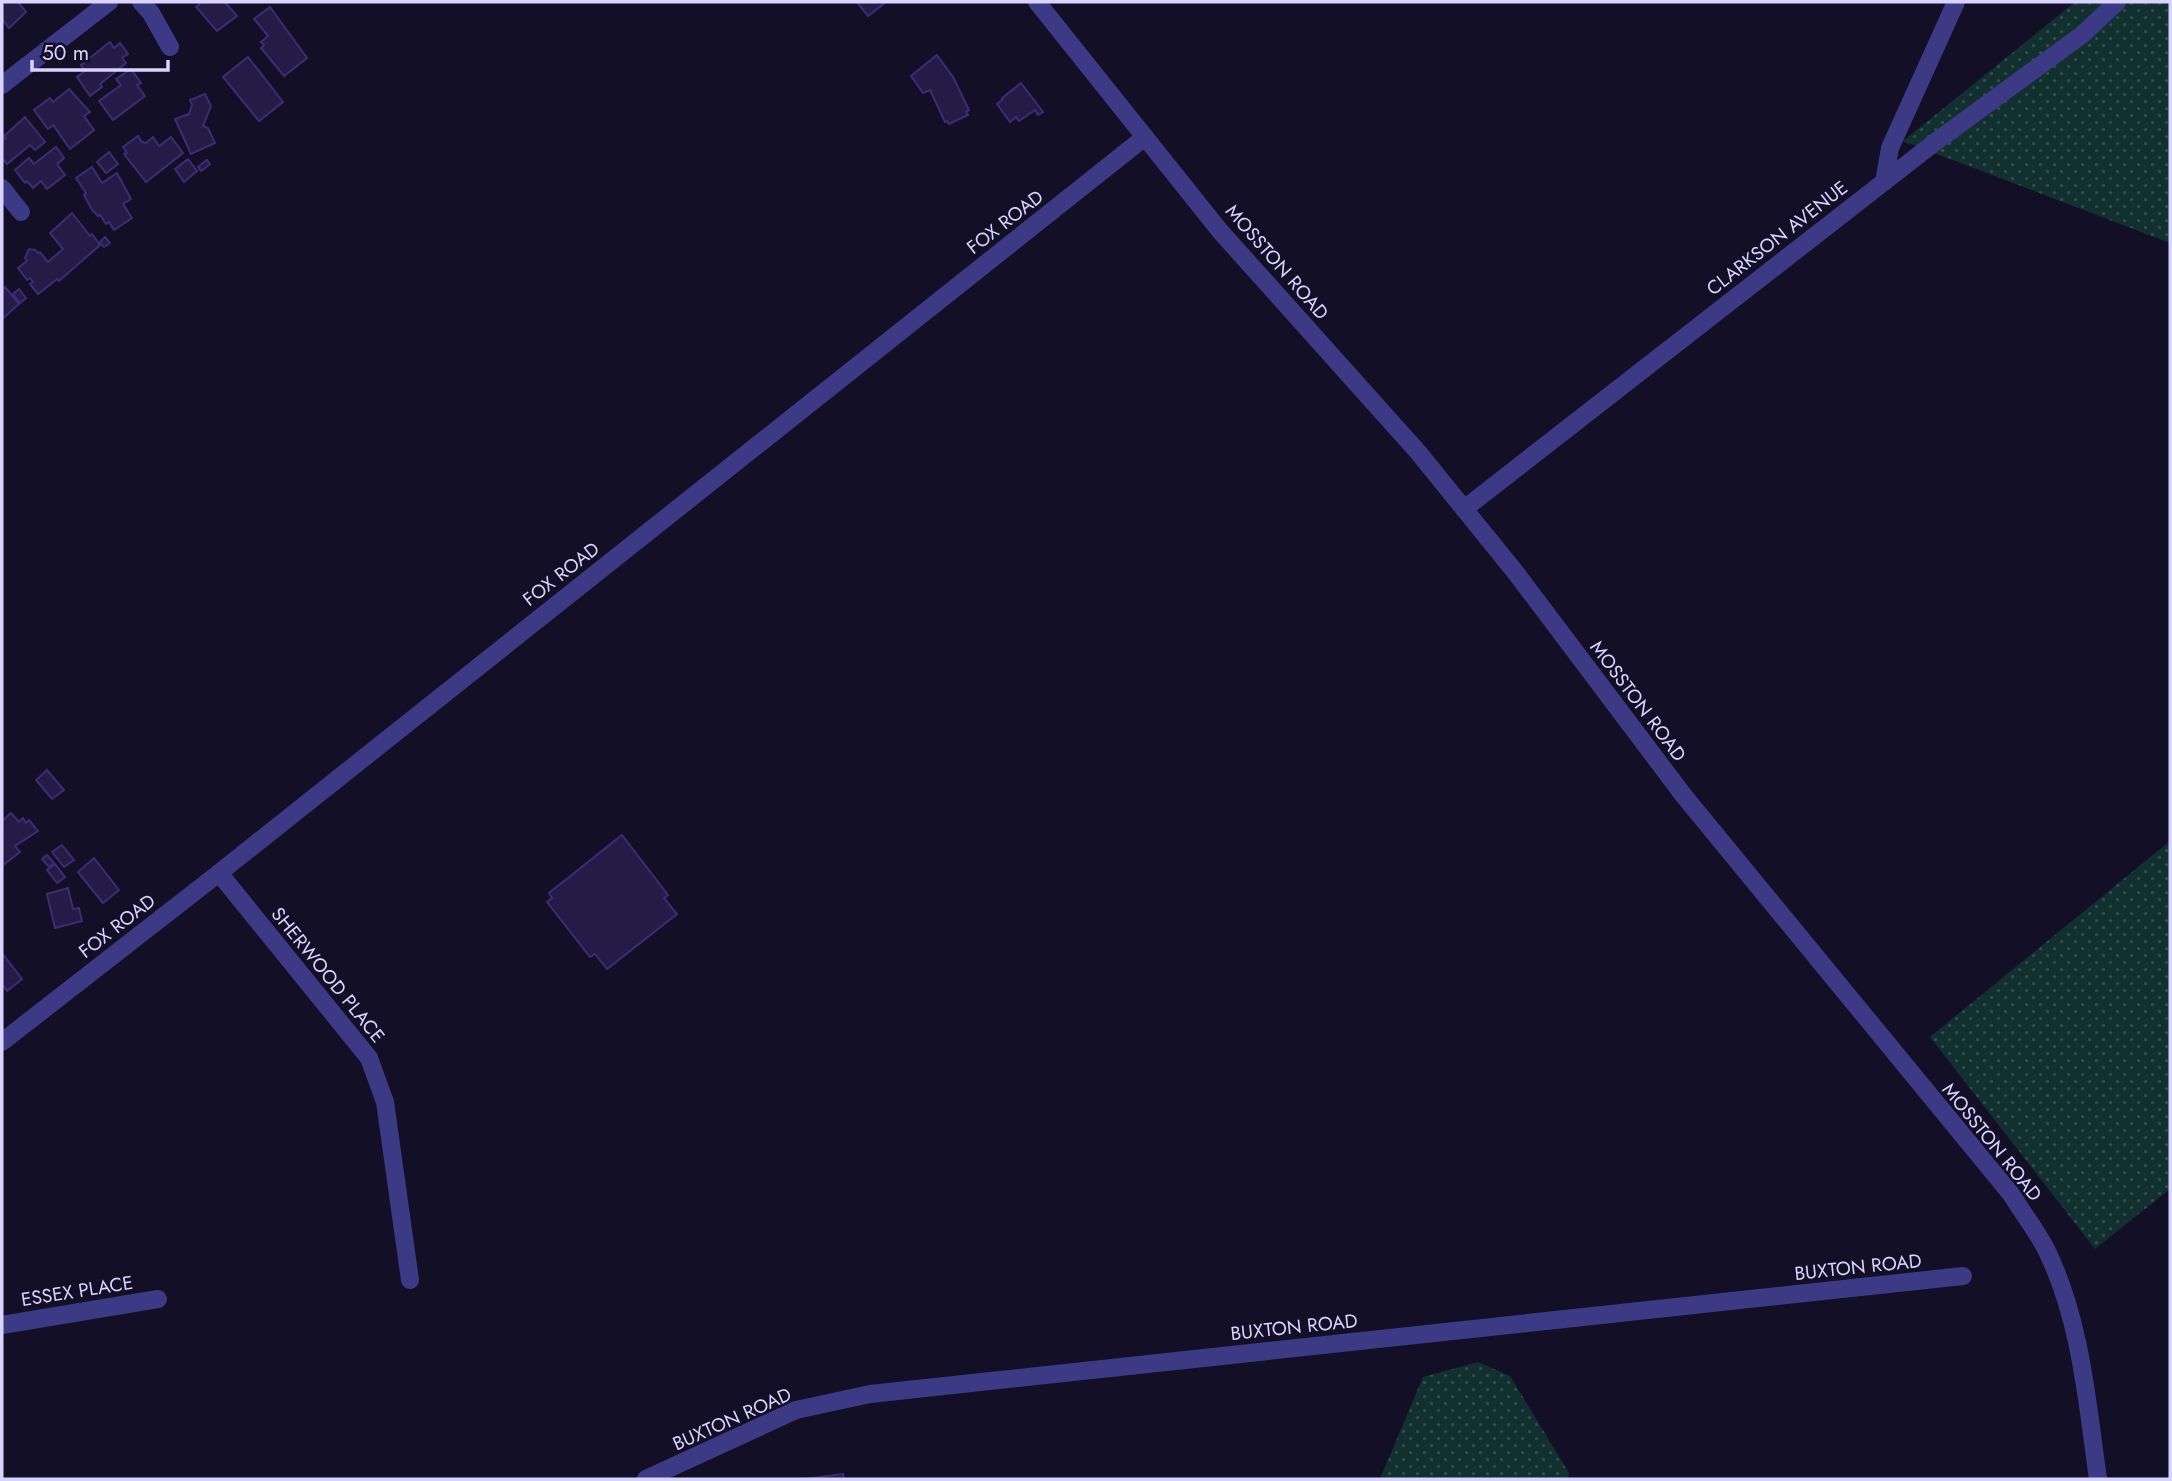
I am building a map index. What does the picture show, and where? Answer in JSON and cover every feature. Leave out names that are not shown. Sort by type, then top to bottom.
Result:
[{"type":"street","points":[[2,85],[109,2]]},
{"type":"street","points":[[141,2],[152,13],[170,47]]},
{"type":"street","points":[[1884,182],[1890,148],[1956,2]]},
{"type":"street","name":"CLARKSON AVENUE","points":[[1464,509],[1884,182],[2082,34],[2117,2]]},
{"type":"street","name":"MOSSTON ROAD","points":[[1044,4],[1220,231],[1418,452],[1516,573],[1684,796],[2011,1194],[2045,1247],[2061,1285],[2079,1352],[2098,1479]]},
{"type":"street","name":"FOX ROAD","points":[[2,1042],[219,873],[1145,137]]},
{"type":"street","points":[[2,188],[21,212]]},
{"type":"street","name":"SHERWOOD PLACE","points":[[219,873],[369,1058],[385,1102],[410,1280]]},
{"type":"street","name":"BUXTON ROAD","points":[[646,1479],[796,1410],[870,1394],[1963,1276]]},
{"type":"street","name":"ESSEX PLACE","points":[[2,1325],[158,1299]]},
{"type":"green space","points":[[2075,2],[2170,2],[2170,243],[1903,141]]},
{"type":"green space","points":[[2170,841],[2170,1189],[2095,1249],[1930,1037]]},
{"type":"green space","points":[[1478,1362],[1510,1376],[1569,1473],[1568,1479],[1380,1479],[1423,1377]]},
{"type":"building","points":[[2,2],[20,2],[26,12],[9,28],[2,19]]},
{"type":"building","points":[[198,2],[225,2],[237,16],[217,31],[196,7],[200,4]]},
{"type":"building","points":[[857,2],[886,2],[868,16]]},
{"type":"building","points":[[270,7],[307,58],[284,76],[261,48],[264,45],[261,42],[268,36],[254,19]]},
{"type":"building","points":[[110,42],[114,48],[120,43],[128,54],[122,58],[126,63],[90,96],[77,77],[85,71],[81,65]]},
{"type":"building","points":[[937,55],[953,77],[969,110],[966,112],[968,115],[949,124],[945,122],[930,90],[923,93],[911,76]]},
{"type":"building","points":[[248,57],[283,102],[259,121],[223,77]]},
{"type":"building","points":[[131,69],[141,83],[137,85],[145,96],[113,120],[99,101],[121,85],[116,79]]},
{"type":"building","points":[[1021,83],[1043,112],[1038,115],[1035,110],[1019,121],[1016,117],[1010,122],[997,104]]},
{"type":"building","points":[[69,89],[90,112],[84,116],[94,130],[70,149],[53,125],[48,129],[34,110],[50,98],[53,102]]},
{"type":"building","points":[[205,94],[211,106],[203,126],[208,128],[215,143],[191,154],[175,119],[189,114],[192,105],[190,100]]},
{"type":"building","points":[[25,117],[45,142],[35,150],[30,145],[7,164],[2,158],[2,141]]},
{"type":"building","points":[[138,136],[146,143],[153,137],[159,146],[171,137],[183,153],[146,182],[124,154],[127,153],[123,147]]},
{"type":"building","points":[[56,147],[64,158],[57,164],[65,175],[47,189],[41,181],[33,188],[27,181],[25,183],[15,170],[29,158],[34,164]]},
{"type":"building","points":[[109,152],[118,164],[106,173],[97,162]]},
{"type":"building","points":[[188,159],[197,171],[184,182],[175,169]]},
{"type":"building","points":[[207,160],[210,164],[201,171],[198,167]]},
{"type":"building","points":[[92,167],[102,183],[117,173],[131,199],[123,204],[132,218],[114,230],[109,222],[106,224],[100,215],[92,210],[84,195],[86,193],[76,178]]},
{"type":"building","points":[[72,213],[100,245],[59,281],[57,279],[38,294],[30,284],[33,282],[30,278],[27,280],[18,268],[27,261],[25,258],[29,249],[40,252],[48,262],[63,249],[50,233]]},
{"type":"building","points":[[105,237],[110,243],[104,247],[100,242]]},
{"type":"building","points":[[5,287],[19,304],[2,319],[2,290]]},
{"type":"building","points":[[19,289],[26,298],[20,303],[13,294]]},
{"type":"building","points":[[47,770],[64,790],[52,799],[36,780]]},
{"type":"building","points":[[11,813],[19,822],[23,818],[26,823],[29,820],[38,831],[15,846],[20,852],[2,866],[2,821]]},
{"type":"building","points":[[622,835],[668,895],[664,898],[677,914],[607,969],[595,954],[590,957],[547,902],[552,898],[549,893]]},
{"type":"building","points":[[62,845],[74,860],[64,867],[52,852]]},
{"type":"building","points":[[47,855],[54,863],[49,867],[42,859]]},
{"type":"building","points":[[94,858],[119,890],[103,903],[78,872]]},
{"type":"building","points":[[55,864],[65,877],[57,883],[47,870]]},
{"type":"building","points":[[68,888],[73,909],[79,908],[82,921],[55,928],[47,894]]},
{"type":"building","points":[[2,953],[22,979],[7,991],[2,984]]},
{"type":"building","points":[[843,1474],[844,1479],[804,1479]]}]
